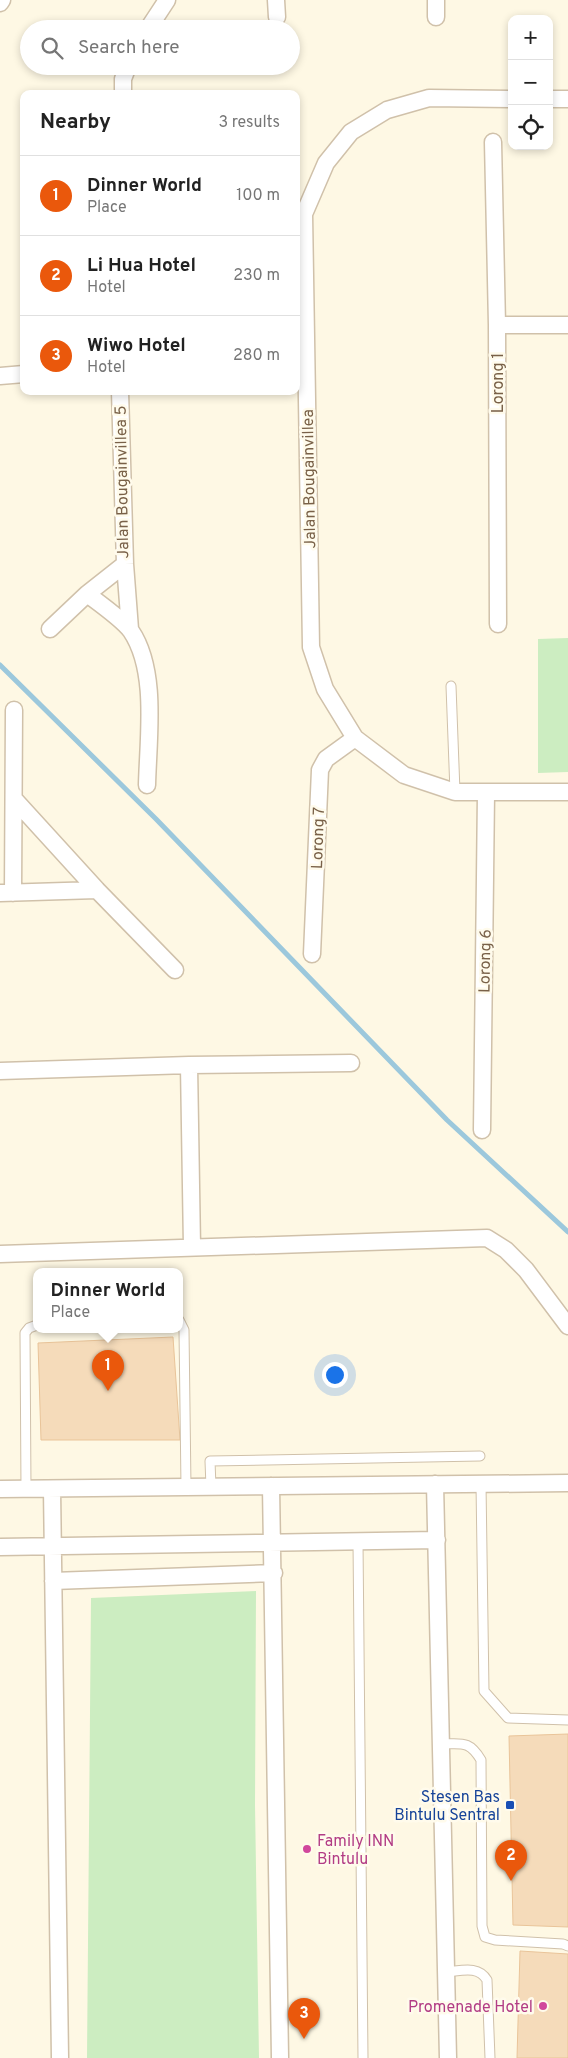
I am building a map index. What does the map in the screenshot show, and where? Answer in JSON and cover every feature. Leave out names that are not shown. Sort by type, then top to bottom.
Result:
[{"type":"street","points":[[154,20],[167,0]]},
{"type":"street","points":[[276,0],[277,17]]},
{"type":"street","points":[[436,0],[436,17]]},
{"type":"street","points":[[123,90],[125,75]]},
{"type":"street","name":"Jalan Bougainvillea","points":[[508,99],[430,98],[387,110],[352,132],[326,163],[304,214],[301,358],[311,647],[325,689],[355,738],[404,775],[455,792],[568,792]]},
{"type":"street","points":[[553,99],[568,100]]},
{"type":"street","name":"Lorong 1","points":[[493,142],[497,326],[498,624]]},
{"type":"street","points":[[497,326],[568,324]]},
{"type":"street","points":[[0,376],[20,374]]},
{"type":"street","name":"Jalan Bougainvillea 5","points":[[50,628],[87,594],[125,564],[120,395]]},
{"type":"street","points":[[125,564],[130,629]]},
{"type":"street","points":[[87,594],[130,629],[141,650],[147,672],[149,710],[147,785]]},
{"type":"street","points":[[14,710],[14,799],[7,893],[97,890]]},
{"type":"street","name":"Lorong 7","points":[[312,954],[320,770],[326,759],[355,738]]},
{"type":"street","name":"Lorong 6","points":[[482,1130],[486,793]]},
{"type":"street","points":[[14,799],[97,890],[175,970]]},
{"type":"street","points":[[0,1072],[189,1065],[351,1063]]},
{"type":"street","points":[[189,1065],[192,1247]]},
{"type":"street","points":[[0,1254],[487,1238],[506,1250],[526,1270],[568,1326]]},
{"type":"street","points":[[0,1490],[568,1483]]},
{"type":"street","points":[[435,1484],[448,2058]]},
{"type":"street","points":[[271,1486],[274,1573],[280,2058]]},
{"type":"street","points":[[52,1489],[60,2058]]},
{"type":"street","points":[[0,1547],[437,1540]]},
{"type":"street","points":[[53,1581],[274,1573]]},
{"type":"lane","points":[[451,686],[455,792]]},
{"type":"lane","points":[[26,1489],[25,1333],[28,1328],[33,1326]]},
{"type":"lane","points":[[183,1328],[186,1487]]},
{"type":"lane","points":[[211,1487],[210,1461],[480,1456]]},
{"type":"lane","points":[[481,1484],[484,1691],[508,1718],[568,1720]]},
{"type":"lane","points":[[358,1542],[363,2058]]},
{"type":"lane","points":[[441,1744],[465,1744],[474,1748],[481,1760],[482,1926],[485,1937],[495,1940],[562,1944],[568,1946]]},
{"type":"lane","points":[[446,1972],[477,1970],[483,1973],[488,1980],[490,2058]]},
{"type":"green space","points":[[568,638],[568,772],[538,773],[538,639]]},
{"type":"green space","points":[[256,1591],[255,1805],[259,2058],[87,2058],[91,1598]]},
{"type":"building","points":[[173,1337],[180,1440],[41,1440],[38,1343]]},
{"type":"building","points":[[568,1734],[568,1927],[513,1925],[509,1736]]},
{"type":"building","name":"Promenade Hotel","points":[[520,1951],[568,1954],[568,2058],[517,2058]]},
{"type":"waterway","points":[[0,665],[156,819],[447,1120],[568,1232]]},
{"type":"place","name":"Dinner World","points":[[108,1391]]},
{"type":"place","name":"Stesen Bas Bintulu Sentral","points":[[510,1805]]},
{"type":"place","name":"Family INN Bintulu","points":[[307,1849]]},
{"type":"place","name":"Li Hua Hotel","points":[[511,1881]]},
{"type":"place","name":"Promenade Hotel","points":[[543,2006]]},
{"type":"place","name":"Wiwo Hotel","points":[[304,2039]]}]
